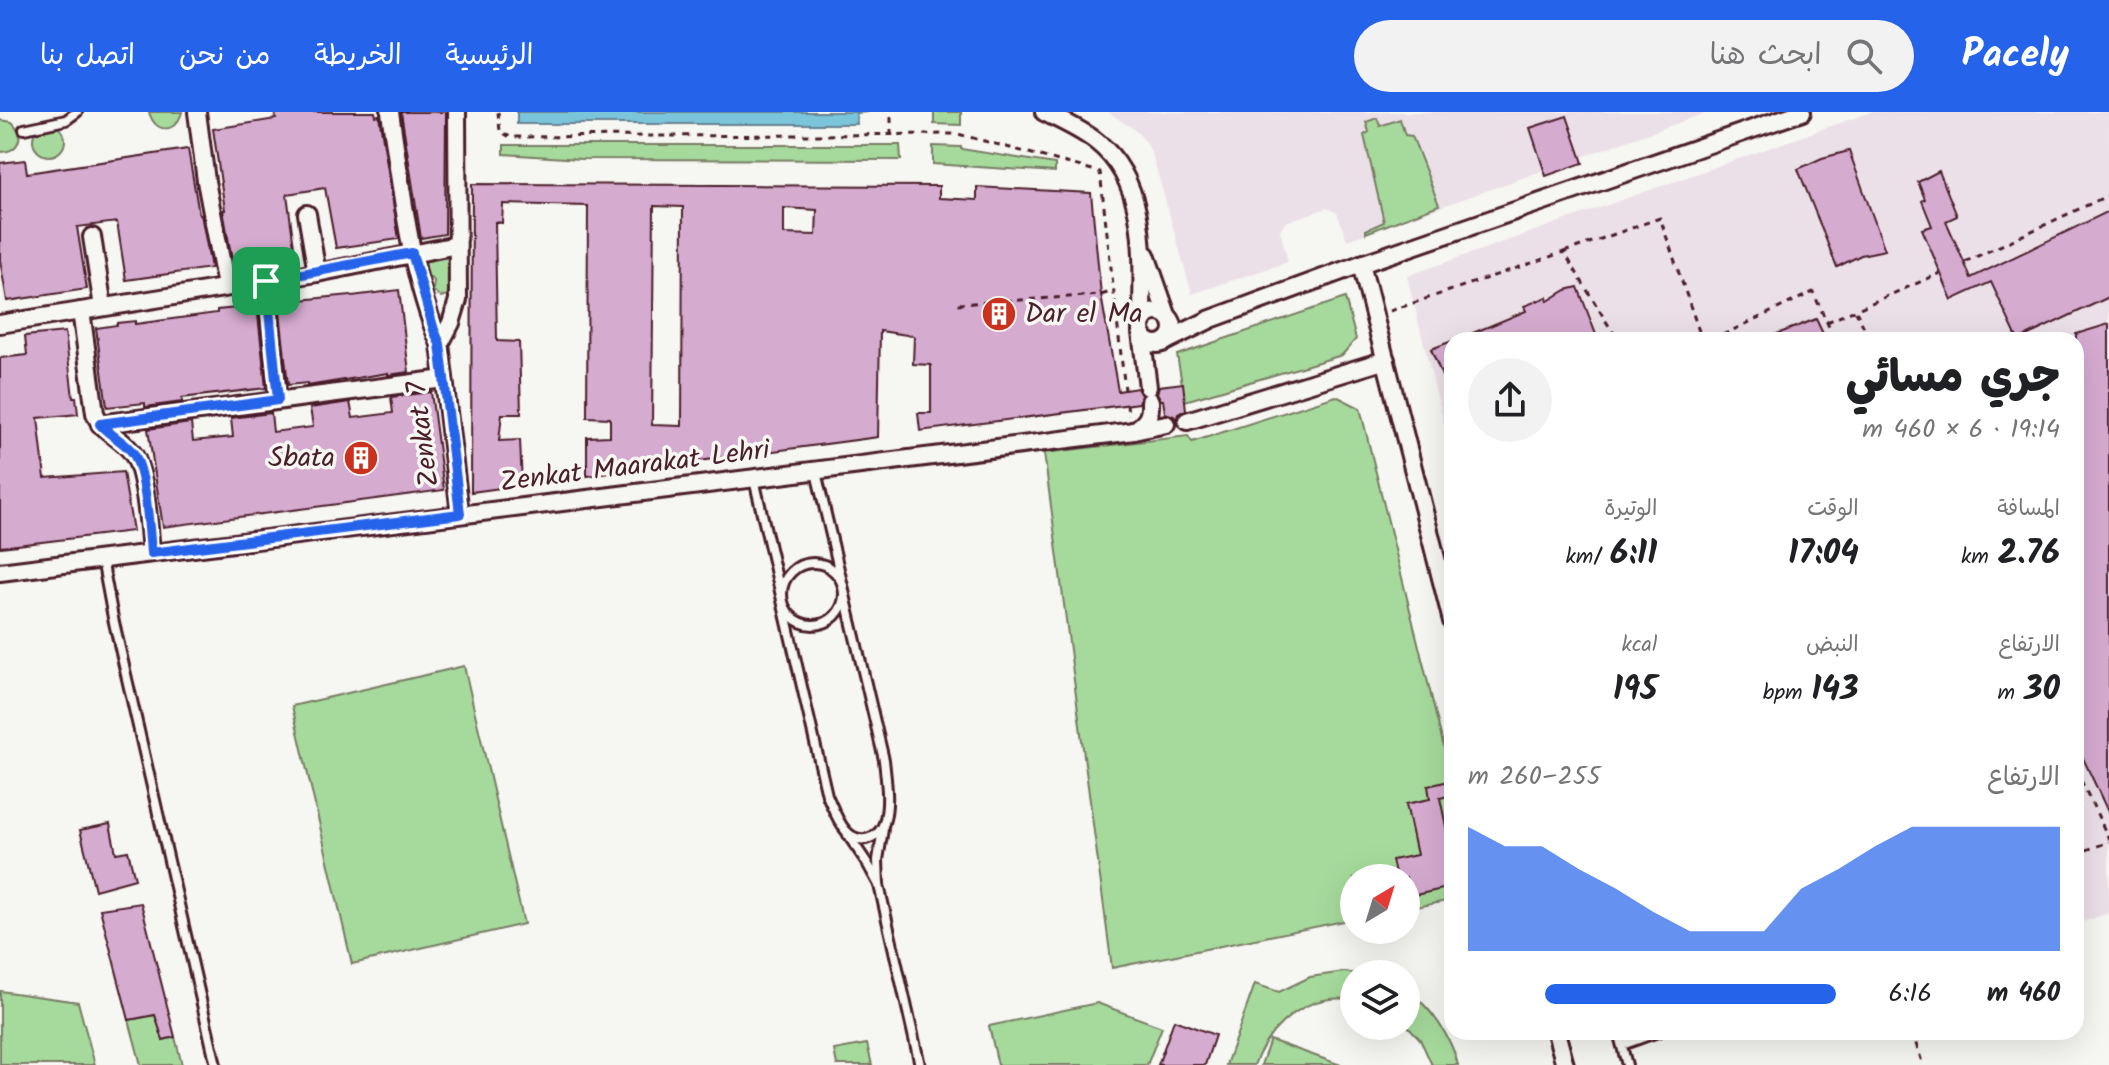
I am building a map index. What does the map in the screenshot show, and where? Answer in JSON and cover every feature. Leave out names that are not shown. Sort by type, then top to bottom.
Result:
[{"type":"street","points":[[197,112],[206,181],[226,286]]},
{"type":"street","points":[[390,112],[412,253],[440,344]]},
{"type":"street","name":"Zenkat 7","points":[[457,112],[458,300],[440,344],[460,514]]},
{"type":"street","points":[[1044,112],[1096,141],[1121,167],[1134,199],[1141,243],[1143,336],[1151,342],[1161,343],[1211,319],[1361,264],[1800,112]]},
{"type":"street","points":[[307,214],[317,273]]},
{"type":"street","points":[[92,237],[103,307]]},
{"type":"street","points":[[1141,243],[1173,328],[1166,341]]},
{"type":"street","points":[[0,324],[317,273],[457,245]]},
{"type":"street","points":[[1361,264],[1444,589]]},
{"type":"street","points":[[266,281],[278,400]]},
{"type":"street","points":[[81,311],[93,403],[100,424],[127,446],[136,458],[151,553]]},
{"type":"street","points":[[1134,431],[1149,417],[1142,326],[1153,312],[1211,319]]},
{"type":"street","points":[[1187,421],[1386,360]]},
{"type":"street","points":[[100,424],[444,379]]},
{"type":"street","name":"Zenkat Maarakat Lehri","points":[[0,572],[816,472],[1134,431],[1166,424]]},
{"type":"street","points":[[1558,1040],[1565,1065]]},
{"type":"lane","points":[[24,129],[66,120],[77,112]]},
{"type":"lane","points":[[816,472],[884,760],[887,795],[878,860],[879,885],[920,1065]]},
{"type":"lane","points":[[754,479],[827,795],[843,828],[879,885]]},
{"type":"lane","points":[[102,559],[216,1065]]},
{"type":"lane","points":[[806,563],[833,570],[843,587],[841,608],[825,623],[804,624],[794,619],[783,601],[784,582],[789,574],[806,563]]},
{"type":"lane","points":[[843,828],[854,838],[869,838],[883,824]]},
{"type":"lane","points":[[1620,1040],[1627,1065]]},
{"type":"lane","points":[[1622,1045],[1636,1040]]},
{"type":"path","points":[[498,112],[500,131],[510,137],[958,134],[1100,172],[1125,390]]},
{"type":"path","points":[[891,112],[891,135]]},
{"type":"path","points":[[1965,262],[2109,195]]},
{"type":"path","points":[[1375,317],[1660,218],[1699,332]]},
{"type":"path","points":[[1564,252],[1613,332]]},
{"type":"path","points":[[1827,322],[1941,273]]},
{"type":"path","points":[[958,304],[1101,295],[1114,291]]},
{"type":"path","points":[[1729,332],[1813,292],[1831,332]]},
{"type":"path","points":[[1855,310],[1866,332]]},
{"type":"path","points":[[2084,787],[2109,840],[2084,850]]},
{"type":"path","points":[[1915,1040],[1923,1065]]},
{"type":"shaded area","points":[[1108,112],[1709,112],[1347,240],[1337,213],[1327,208],[1286,222],[1280,230],[1288,262],[1192,294],[1153,157],[1146,142],[1135,130]]},
{"type":"shaded area","points":[[1871,112],[2109,112],[2109,913],[2084,921],[2084,332],[1444,332],[1444,424],[1407,276]]},
{"type":"green space","points":[[149,112],[182,112],[175,124],[166,128],[156,124]]},
{"type":"green space","points":[[934,112],[961,112],[961,125],[934,124]]},
{"type":"green space","points":[[1377,118],[1380,126],[1400,119],[1405,135],[1412,136],[1439,205],[1366,233],[1366,230],[1384,222],[1364,135],[1369,132],[1366,122]]},
{"type":"green space","points":[[0,120],[12,122],[19,137],[16,146],[0,152]]},
{"type":"green space","points":[[49,124],[60,129],[65,140],[60,151],[49,156],[38,151],[33,140],[38,129]]},
{"type":"green space","points":[[504,145],[900,145],[901,160],[581,159],[504,154]]},
{"type":"green space","points":[[933,146],[961,147],[1055,164],[1055,172],[933,164]]},
{"type":"green space","points":[[447,253],[452,271],[448,277],[452,281],[451,294],[441,297],[433,291],[434,281],[424,273],[422,263],[424,258]]},
{"type":"green space","points":[[1345,298],[1356,339],[1342,355],[1185,401],[1177,355]]},
{"type":"green space","points":[[1336,396],[1360,408],[1444,748],[1444,902],[1420,906],[1420,864],[1340,864],[1340,922],[1112,968],[1044,453],[1188,436],[1192,442]]},
{"type":"green space","points":[[464,666],[524,924],[352,964],[292,706]]},
{"type":"green space","points":[[1340,973],[1340,999],[1321,1001],[1293,1014],[1270,1037],[1254,1065],[1226,1065],[1255,984],[1279,992],[1310,977]]},
{"type":"green space","points":[[0,991],[78,1002],[95,1065],[0,1065]]},
{"type":"green space","points":[[1420,1001],[1439,1023],[1444,1040],[1451,1044],[1458,1065],[1432,1065],[1420,1039]]},
{"type":"green space","points":[[1097,1003],[1162,1027],[1147,1065],[998,1065],[989,1026]]},
{"type":"green space","points":[[155,1015],[163,1040],[175,1037],[182,1065],[141,1065],[129,1020]]},
{"type":"green space","points":[[1270,1040],[1341,1065],[1261,1065]]},
{"type":"green space","points":[[867,1044],[872,1065],[837,1065],[834,1050]]},
{"type":"water","points":[[517,112],[868,112],[856,113],[857,124],[517,124]]},
{"type":"building","points":[[275,112],[375,112],[376,116],[379,115],[399,239],[336,248],[325,188],[287,194],[295,254],[233,265],[213,129],[276,119]]},
{"type":"building","points":[[401,112],[446,112],[445,234],[421,238]]},
{"type":"building","points":[[1567,116],[1583,163],[1546,176],[1530,128]]},
{"type":"building","points":[[188,149],[211,268],[126,280],[117,222],[77,227],[87,289],[7,301],[0,260],[0,163],[25,160],[27,173]]},
{"type":"building","points":[[1849,151],[1885,250],[1861,255],[1837,267],[1798,169]]},
{"type":"building","points":[[1939,171],[1957,216],[1946,221],[1971,278],[2109,211],[2109,297],[2035,332],[2014,332],[1991,282],[1952,300],[1922,229],[1932,226],[1918,182]]},
{"type":"building","points":[[472,184],[939,186],[939,198],[977,200],[977,187],[1091,193],[1101,295],[1118,391],[1137,388],[1141,395],[1139,403],[920,431],[918,413],[931,413],[931,365],[913,364],[914,336],[880,331],[878,437],[587,476],[587,437],[610,436],[610,418],[587,417],[588,206],[503,204],[502,223],[495,222],[497,341],[519,342],[521,414],[502,414],[499,441],[520,440],[522,485],[471,492]],"holes":[[[654,206],[683,207],[682,426],[652,425]],[[784,208],[817,210],[816,235],[784,234]]]},
{"type":"building","points":[[1578,287],[1595,332],[1475,332],[1526,311],[1524,306],[1547,297],[1548,301]]},
{"type":"building","name":"Sbata","points":[[399,290],[409,372],[307,386],[307,383],[288,385],[279,302]]},
{"type":"building","name":"Sbata","points":[[257,306],[266,388],[182,398],[182,402],[145,407],[145,403],[107,407],[96,328]]},
{"type":"building","points":[[1816,319],[1822,332],[1782,332]]},
{"type":"building","points":[[2109,324],[2109,814],[2084,760],[2083,332]]},
{"type":"building","points":[[65,332],[78,414],[38,418],[45,478],[123,472],[133,531],[0,547],[0,358],[27,355],[25,336]]},
{"type":"building","points":[[1444,344],[1444,381],[1431,349]]},
{"type":"building","points":[[1183,383],[1186,410],[1178,414],[1176,420],[1165,413],[1163,400],[1157,393],[1159,386]]},
{"type":"building","name":"Sbata","points":[[431,392],[444,490],[163,527],[148,429],[191,423],[193,441],[233,437],[231,418],[271,413],[273,432],[313,427],[310,408],[350,402],[353,418],[393,413],[391,397]]},
{"type":"building","points":[[1444,782],[1444,797],[1440,798],[1444,817],[1444,889],[1420,894],[1420,864],[1393,864],[1392,860],[1417,855],[1406,804],[1430,799],[1428,786]]},
{"type":"building","points":[[110,824],[116,853],[128,851],[135,879],[95,890],[80,830]]},
{"type":"building","points":[[141,903],[175,1037],[163,1040],[155,1015],[129,1020],[100,909]]},
{"type":"building","points":[[1174,1020],[1215,1035],[1205,1065],[1158,1065]]},
{"type":"place","name":"Dar el Ma","points":[[999,314]]},
{"type":"place","name":"Sbata","points":[[361,458]]},
{"type":"route","points":[[412,253],[440,344],[460,514],[151,553],[144,491],[136,458],[127,446],[100,424],[278,400],[266,281],[412,253]]}]
